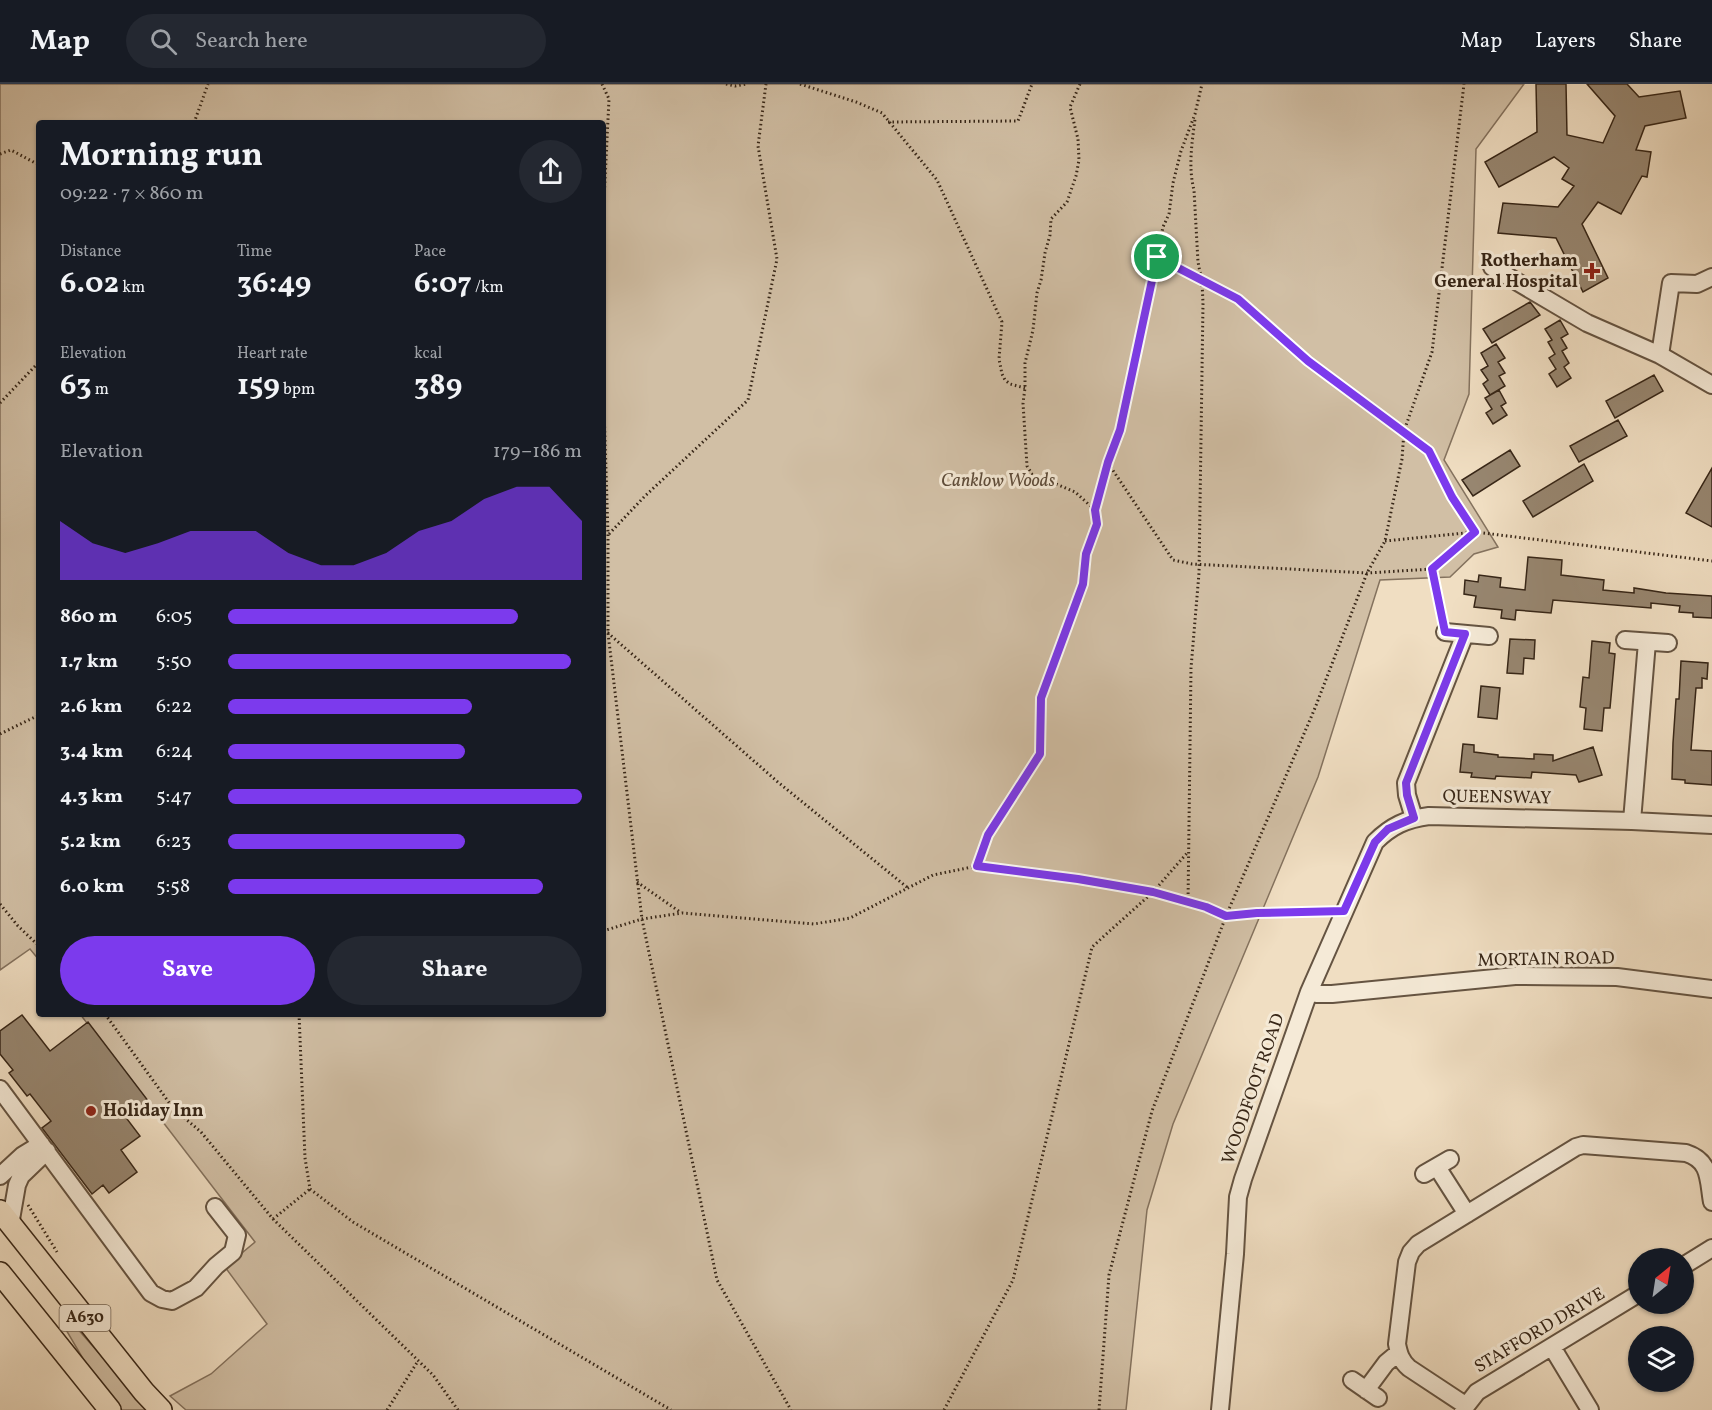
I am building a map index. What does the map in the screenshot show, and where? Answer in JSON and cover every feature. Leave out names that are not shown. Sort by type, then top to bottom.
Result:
[{"type":"main road","name":"A630","points":[[5,1218],[144,1392],[161,1410]]},
{"type":"main road","name":"A630","points":[[0,1273],[110,1410]]},
{"type":"street","points":[[1492,267],[1587,323],[1660,356],[1712,385]]},
{"type":"street","points":[[1660,356],[1671,283],[1697,284],[1712,277]]},
{"type":"street","points":[[1445,632],[1489,636]]},
{"type":"street","points":[[1414,818],[1406,783],[1465,634]]},
{"type":"street","points":[[1625,640],[1668,644]]},
{"type":"street","points":[[1632,821],[1647,642]]},
{"type":"street","name":"QUEENSWAY","points":[[1414,818],[1429,816],[1712,825]]},
{"type":"street","name":"WOODFOOT ROAD","points":[[1220,1410],[1235,1254],[1238,1197],[1309,992],[1375,842],[1388,829],[1414,818]]},
{"type":"street","name":"MORTAIN ROAD","points":[[1309,992],[1332,994],[1515,976],[1617,977],[1712,989]]},
{"type":"street","points":[[0,1089],[151,1293],[172,1301],[196,1288],[216,1266],[233,1252],[237,1235],[215,1207]]},
{"type":"street","points":[[1464,1408],[1408,1368],[1398,1353],[1397,1344],[1407,1262],[1411,1252],[1418,1244],[1576,1147],[1592,1144],[1686,1153],[1696,1156],[1708,1172],[1712,1202]]},
{"type":"street","points":[[0,1176],[23,1155],[44,1148]]},
{"type":"street","points":[[5,1218],[21,1176],[44,1148]]},
{"type":"street","points":[[1437,1167],[1467,1214]]},
{"type":"street","points":[[1694,1259],[1712,1248]]},
{"type":"street","name":"STAFFORD DRIVE","points":[[1464,1408],[1477,1392],[1628,1300]]},
{"type":"street","points":[[1552,1347],[1590,1410]]},
{"type":"street","points":[[1365,1389],[1386,1363],[1398,1353]]},
{"type":"path","points":[[195,120],[208,84]]},
{"type":"path","points":[[602,84],[609,99],[606,160]]},
{"type":"path","points":[[726,84],[735,86],[746,84]]},
{"type":"path","points":[[608,534],[645,496],[748,400],[777,259],[758,146],[766,84]]},
{"type":"path","points":[[800,84],[882,113],[937,180],[1002,322],[999,359],[1002,374],[1010,384],[1025,388]]},
{"type":"path","points":[[888,122],[1018,121],[1032,84]]},
{"type":"path","points":[[1080,84],[1070,107],[1078,139],[1079,160],[1067,202],[1051,219],[1050,235],[1037,293],[1033,330],[1025,363],[1023,403],[1027,466],[1032,474],[1075,492],[1095,510]]},
{"type":"path","points":[[1188,903],[1191,668],[1199,563],[1202,282],[1198,261],[1194,190],[1191,180],[1191,154],[1196,114],[1203,84]]},
{"type":"path","points":[[1099,1410],[1109,1275],[1152,1111],[1226,916],[1315,708],[1367,573],[1385,541],[1402,459],[1404,431],[1432,352],[1464,84]]},
{"type":"path","points":[[977,866],[988,835],[1040,754],[1041,698],[1083,584],[1086,554],[1097,524],[1095,510],[1108,462],[1120,430],[1163,227],[1169,214],[1173,183],[1181,151],[1196,114]]},
{"type":"path","points":[[0,154],[11,150],[36,163]]},
{"type":"path","points":[[1157,257],[1238,299],[1308,361],[1429,451],[1452,497],[1475,532]]},
{"type":"path","points":[[0,403],[36,365]]},
{"type":"path","points":[[1108,462],[1173,560],[1367,573],[1432,569],[1475,532]]},
{"type":"path","points":[[606,471],[608,534],[606,600]]},
{"type":"path","points":[[1385,541],[1475,532],[1712,561]]},
{"type":"path","points":[[1432,569],[1445,632]]},
{"type":"path","points":[[606,634],[779,783],[908,888]]},
{"type":"path","points":[[606,641],[642,920],[717,1280],[790,1410]]},
{"type":"path","points":[[0,734],[36,716]]},
{"type":"path","points":[[944,1410],[1013,1280],[1092,947],[1153,892],[1189,850]]},
{"type":"path","points":[[606,930],[642,920],[682,913],[814,924],[850,918],[933,875],[977,866],[1078,879],[1153,892],[1206,907],[1226,916],[1344,911]]},
{"type":"path","points":[[637,882],[682,913]]},
{"type":"path","points":[[0,904],[36,943]]},
{"type":"path","points":[[107,1017],[174,1108],[201,1132],[273,1219],[433,1376],[458,1410]]},
{"type":"path","points":[[299,1017],[305,1158],[310,1189],[353,1222],[671,1410]]},
{"type":"path","points":[[273,1219],[310,1189]]},
{"type":"path","points":[[387,1410],[418,1361]]},
{"type":"green space","name":"Canklow Woods","points":[[0,84],[1524,84],[1476,149],[1469,394],[1444,460],[1498,547],[1474,554],[1450,577],[1380,580],[1318,777],[1173,1124],[1147,1210],[1126,1410],[186,1410],[170,1396],[211,1374],[267,1324],[225,1267],[255,1242],[82,1017],[606,1017],[606,120],[36,120],[36,956],[30,949],[0,970]]},
{"type":"green space","points":[[68,1318],[149,1410],[122,1410],[92,1374],[62,1323]]},
{"type":"building","points":[[1536,84],[1566,84],[1567,135],[1603,143],[1615,116],[1587,84],[1627,84],[1639,97],[1680,91],[1686,118],[1645,126],[1636,150],[1651,152],[1647,177],[1642,176],[1621,214],[1598,202],[1582,224],[1608,278],[1583,292],[1556,238],[1498,233],[1503,203],[1558,207],[1574,186],[1562,179],[1569,168],[1554,157],[1499,187],[1485,162],[1537,132]]},
{"type":"building","points":[[1530,302],[1540,315],[1492,343],[1483,329]]},
{"type":"building","points":[[1560,320],[1568,334],[1561,338],[1567,348],[1562,351],[1569,363],[1564,367],[1571,378],[1557,387],[1549,374],[1556,369],[1549,358],[1555,354],[1548,342],[1552,340],[1545,329]]},
{"type":"building","points":[[1496,344],[1505,358],[1498,362],[1505,373],[1499,376],[1505,386],[1490,395],[1483,384],[1488,380],[1481,370],[1488,366],[1481,353]]},
{"type":"building","points":[[1654,375],[1663,391],[1615,418],[1606,401]]},
{"type":"building","points":[[1499,390],[1506,403],[1501,406],[1507,415],[1493,424],[1486,413],[1492,409],[1485,398]]},
{"type":"building","points":[[1618,420],[1627,436],[1579,462],[1570,446]]},
{"type":"building","points":[[1510,450],[1520,466],[1473,496],[1462,480]]},
{"type":"building","points":[[1584,464],[1593,481],[1533,517],[1523,501]]},
{"type":"building","points":[[1712,468],[1712,527],[1686,513]]},
{"type":"building","points":[[1528,557],[1562,560],[1561,575],[1604,580],[1603,590],[1634,593],[1634,588],[1712,596],[1712,618],[1693,617],[1693,613],[1679,612],[1680,606],[1651,603],[1651,608],[1553,600],[1551,613],[1516,610],[1515,620],[1501,618],[1502,610],[1474,607],[1476,596],[1464,594],[1465,580],[1478,582],[1479,575],[1501,578],[1500,587],[1525,590]]},
{"type":"building","points":[[1510,639],[1535,640],[1534,659],[1524,658],[1523,674],[1507,673]]},
{"type":"building","points":[[1592,641],[1610,643],[1609,653],[1615,654],[1610,708],[1604,708],[1602,731],[1584,729],[1586,708],[1580,707],[1583,677],[1589,678]]},
{"type":"building","points":[[1681,661],[1708,663],[1707,679],[1702,678],[1702,688],[1696,688],[1691,750],[1712,751],[1712,785],[1685,783],[1685,780],[1672,779],[1676,699],[1679,699]]},
{"type":"building","points":[[1481,686],[1500,688],[1497,719],[1478,717]]},
{"type":"building","points":[[1463,744],[1474,745],[1474,752],[1498,755],[1498,757],[1534,759],[1534,754],[1553,755],[1553,761],[1593,747],[1602,775],[1579,782],[1576,775],[1532,772],[1531,778],[1471,777],[1472,773],[1460,772]]},
{"type":"building","name":"Holiday Inn","points":[[22,1015],[50,1051],[88,1022],[149,1102],[127,1119],[140,1136],[121,1150],[137,1172],[109,1193],[103,1185],[92,1194],[42,1128],[51,1121],[30,1094],[27,1096],[9,1073],[13,1070],[0,1054],[0,1031]]},
{"type":"place","name":"Rotherham General Hospital","points":[[1592,271]]},
{"type":"place","name":"Holiday Inn","points":[[91,1111]]},
{"type":"route","points":[[1157,257],[1238,299],[1308,361],[1429,451],[1452,497],[1475,532],[1432,569],[1445,632],[1465,634],[1406,783],[1414,818],[1402,821],[1388,829],[1375,842],[1344,911],[1226,916],[1206,907],[1153,892],[1078,879],[977,866],[988,835],[1040,754],[1041,698],[1083,584],[1086,554],[1097,524],[1095,510],[1108,462],[1120,430],[1157,257]]}]
